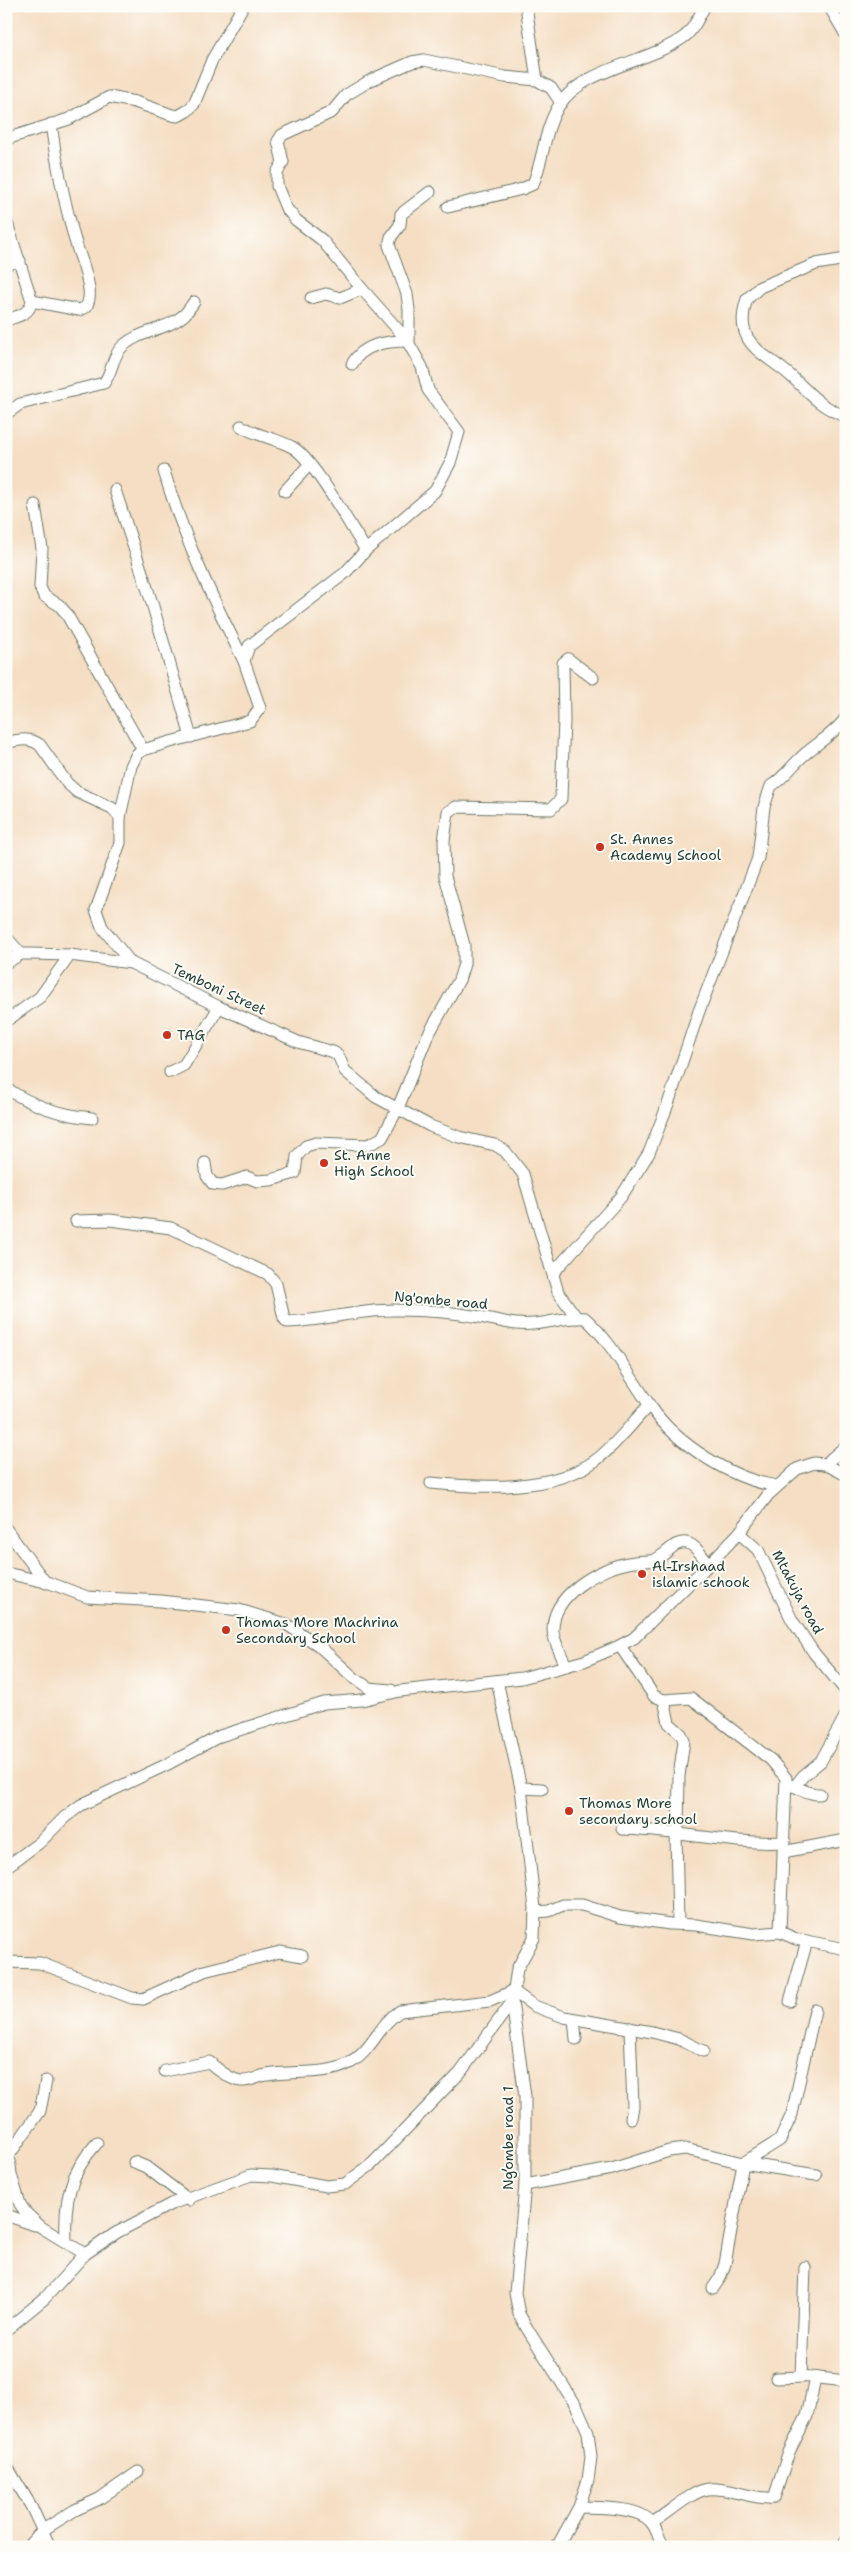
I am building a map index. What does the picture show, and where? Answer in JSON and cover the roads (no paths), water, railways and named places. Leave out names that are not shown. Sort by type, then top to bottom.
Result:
[{"type":"street","points":[[6,139],[69,119],[109,97],[135,102],[172,116],[178,116],[187,111],[194,104],[212,60],[243,6]]},
{"type":"street","points":[[526,6],[537,80]]},
{"type":"street","points":[[448,207],[522,190],[533,184],[550,121],[561,103],[590,79],[646,57],[685,37],[706,6]]},
{"type":"street","points":[[829,6],[846,35]]},
{"type":"street","points":[[244,661],[249,646],[345,573],[366,550],[435,491],[450,463],[458,440],[458,429],[428,390],[422,367],[408,341],[322,240],[296,220],[284,202],[276,179],[282,162],[278,141],[282,135],[332,112],[346,95],[371,80],[418,61],[432,60],[478,72],[537,80],[551,88],[561,103]]},
{"type":"street","points":[[32,301],[79,310],[86,307],[89,302],[90,290],[74,238],[57,166],[51,124]]},
{"type":"street","points":[[408,341],[409,310],[406,294],[389,245],[391,237],[400,225],[401,214],[430,192]]},
{"type":"street","points":[[6,220],[32,301],[31,307],[24,315],[6,320]]},
{"type":"street","points":[[846,259],[816,264],[760,287],[747,298],[744,323],[747,337],[756,350],[793,377],[824,407],[846,417]]},
{"type":"street","points":[[6,264],[20,261]]},
{"type":"street","points":[[312,298],[326,294],[340,298],[362,289]]},
{"type":"street","points":[[6,414],[20,404],[104,383],[110,375],[114,360],[121,348],[135,337],[184,315],[194,302]]},
{"type":"street","points":[[352,364],[361,350],[386,342],[408,341]]},
{"type":"street","points":[[242,426],[253,433],[293,447],[309,465],[366,550]]},
{"type":"street","points":[[285,491],[309,465]]},
{"type":"street","points":[[132,963],[102,927],[96,910],[120,844],[120,817],[131,766],[137,754],[143,750],[250,721],[260,708],[256,691],[244,661],[211,597],[171,496],[164,471]]},
{"type":"street","points":[[115,490],[152,603],[191,737]]},
{"type":"street","points":[[35,505],[42,549],[42,592],[48,600],[59,605],[66,614],[143,750]]},
{"type":"street","points":[[205,1163],[207,1176],[213,1184],[217,1185],[247,1176],[257,1181],[284,1178],[295,1173],[297,1156],[306,1146],[316,1143],[368,1145],[376,1143],[382,1138],[398,1108],[427,1038],[459,980],[464,964],[464,945],[445,876],[444,841],[448,812],[456,807],[551,809],[557,805],[561,799],[564,720],[562,663],[568,659],[593,678]]},
{"type":"street","points":[[553,1272],[621,1197],[649,1153],[668,1104],[699,1011],[758,858],[764,808],[771,786],[783,778],[805,754],[834,733],[846,718]]},
{"type":"street","points":[[6,743],[18,740],[34,741],[40,745],[67,784],[77,792],[112,808],[120,817]]},
{"type":"street","points":[[6,937],[21,954],[6,963]]},
{"type":"street","name":"Temboni Street","points":[[21,954],[70,954],[132,963],[219,1007],[298,1042],[333,1052],[338,1055],[345,1071],[376,1097],[430,1126],[458,1136],[496,1145],[514,1161],[523,1174],[558,1292],[577,1318]]},
{"type":"street","points":[[6,1021],[40,997],[70,954]]},
{"type":"street","points":[[170,1072],[184,1065],[219,1007]]},
{"type":"street","points":[[6,1088],[18,1097],[50,1110],[92,1118]]},
{"type":"street","name":"Ng'ombe road","points":[[76,1221],[110,1220],[171,1228],[268,1274],[276,1284],[287,1322],[314,1320],[336,1314],[395,1310],[480,1317],[517,1324],[540,1325],[577,1318]]},
{"type":"street","points":[[577,1318],[585,1318],[593,1325],[649,1405],[665,1424],[695,1451],[744,1478],[777,1486]]},
{"type":"street","points":[[431,1483],[530,1484],[569,1474],[594,1461],[608,1450],[649,1405]]},
{"type":"street","points":[[825,1464],[846,1446]]},
{"type":"street","points":[[6,1867],[39,1843],[81,1804],[168,1764],[208,1741],[324,1703],[362,1700],[400,1691],[522,1678],[584,1661],[620,1646],[634,1638],[739,1534],[777,1486],[797,1469],[814,1463],[825,1464],[846,1474]]},
{"type":"street","points":[[6,1529],[46,1583]]},
{"type":"street","name":"Mtakuja road","points":[[739,1534],[758,1550],[792,1620],[840,1678],[846,1691]]},
{"type":"street","points":[[566,1666],[553,1630],[554,1623],[564,1602],[585,1580],[627,1563],[656,1559],[675,1545],[686,1543],[691,1544],[709,1564]]},
{"type":"street","points":[[6,1574],[46,1583],[87,1597],[161,1601],[239,1610],[286,1624],[318,1645],[353,1677],[369,1688],[400,1691]]},
{"type":"street","points":[[620,1646],[654,1696],[664,1700],[691,1698],[771,1760],[780,1769],[791,1786],[812,1794],[820,1794]]},
{"type":"street","name":"Ng’ombe road 1","points":[[497,1681],[521,1788],[535,1912],[534,1938],[517,1970],[512,1996],[525,2096],[525,2185],[515,2293],[520,2314],[543,2355],[577,2407],[588,2432],[591,2457],[588,2480],[579,2507],[557,2547]]},
{"type":"street","points":[[664,1700],[669,1724],[681,1734],[684,1741],[679,1776],[677,1834],[678,1924]]},
{"type":"street","points":[[780,1932],[784,1847],[791,1786],[821,1761],[846,1716]]},
{"type":"street","points":[[521,1788],[542,1788]]},
{"type":"street","points":[[622,1829],[784,1847],[846,1840]]},
{"type":"street","points":[[535,1912],[549,1911],[563,1905],[582,1905],[620,1917],[754,1934],[780,1932],[846,1950]]},
{"type":"street","points":[[790,2001],[808,1941]]},
{"type":"street","points":[[6,1962],[40,1963],[132,1998],[143,1998],[204,1971],[280,1952],[302,1956]]},
{"type":"street","points":[[8,2325],[45,2298],[85,2254],[122,2229],[171,2204],[189,2200],[251,2175],[272,2176],[326,2186],[345,2184],[372,2164],[460,2073],[512,1996]]},
{"type":"street","points":[[165,2071],[209,2062],[240,2081],[254,2080],[266,2075],[310,2072],[350,2063],[365,2050],[388,2019],[400,2011],[490,2001],[512,1996],[534,2006],[574,2019],[630,2028],[679,2039],[703,2051]]},
{"type":"street","points":[[713,2288],[720,2278],[725,2264],[743,2163],[780,2140],[784,2133],[792,2114],[798,2077],[815,2010]]},
{"type":"street","points":[[574,2019],[576,2039]]},
{"type":"street","points":[[630,2028],[633,2106],[631,2118]]},
{"type":"street","points":[[42,2227],[20,2204],[8,2162],[9,2146],[40,2111],[46,2081]]},
{"type":"street","points":[[66,2241],[64,2210],[69,2192],[80,2164],[97,2143]]},
{"type":"street","points":[[525,2185],[612,2169],[669,2151],[685,2149],[743,2163],[816,2174]]},
{"type":"street","points":[[134,2162],[146,2167],[189,2200]]},
{"type":"street","points":[[6,2215],[42,2227],[85,2254]]},
{"type":"street","points":[[802,2377],[800,2373],[805,2267]]},
{"type":"street","points":[[776,2378],[802,2377],[846,2381]]},
{"type":"street","points":[[652,2523],[668,2514],[680,2503],[710,2489],[763,2499],[774,2498],[789,2452],[806,2416],[816,2378]]},
{"type":"street","points":[[6,2465],[43,2530],[50,2547]]},
{"type":"street","points":[[27,2547],[43,2530],[75,2510],[99,2499],[138,2472]]},
{"type":"street","points":[[579,2507],[624,2510],[639,2514],[652,2523],[664,2547]]},
{"type":"street","points":[[844,2547],[846,2541]]},
{"type":"place","name":"St. Annes Academy School","points":[[600,847]]},
{"type":"place","name":"TAG","points":[[167,1035]]},
{"type":"place","name":"St. Anne High School","points":[[324,1163]]},
{"type":"place","name":"Al-Irshaad islamic schook","points":[[642,1574]]},
{"type":"place","name":"Thomas More Machrina Secondary School","points":[[226,1630]]},
{"type":"place","name":"Thomas More secondary school","points":[[569,1811]]}]
